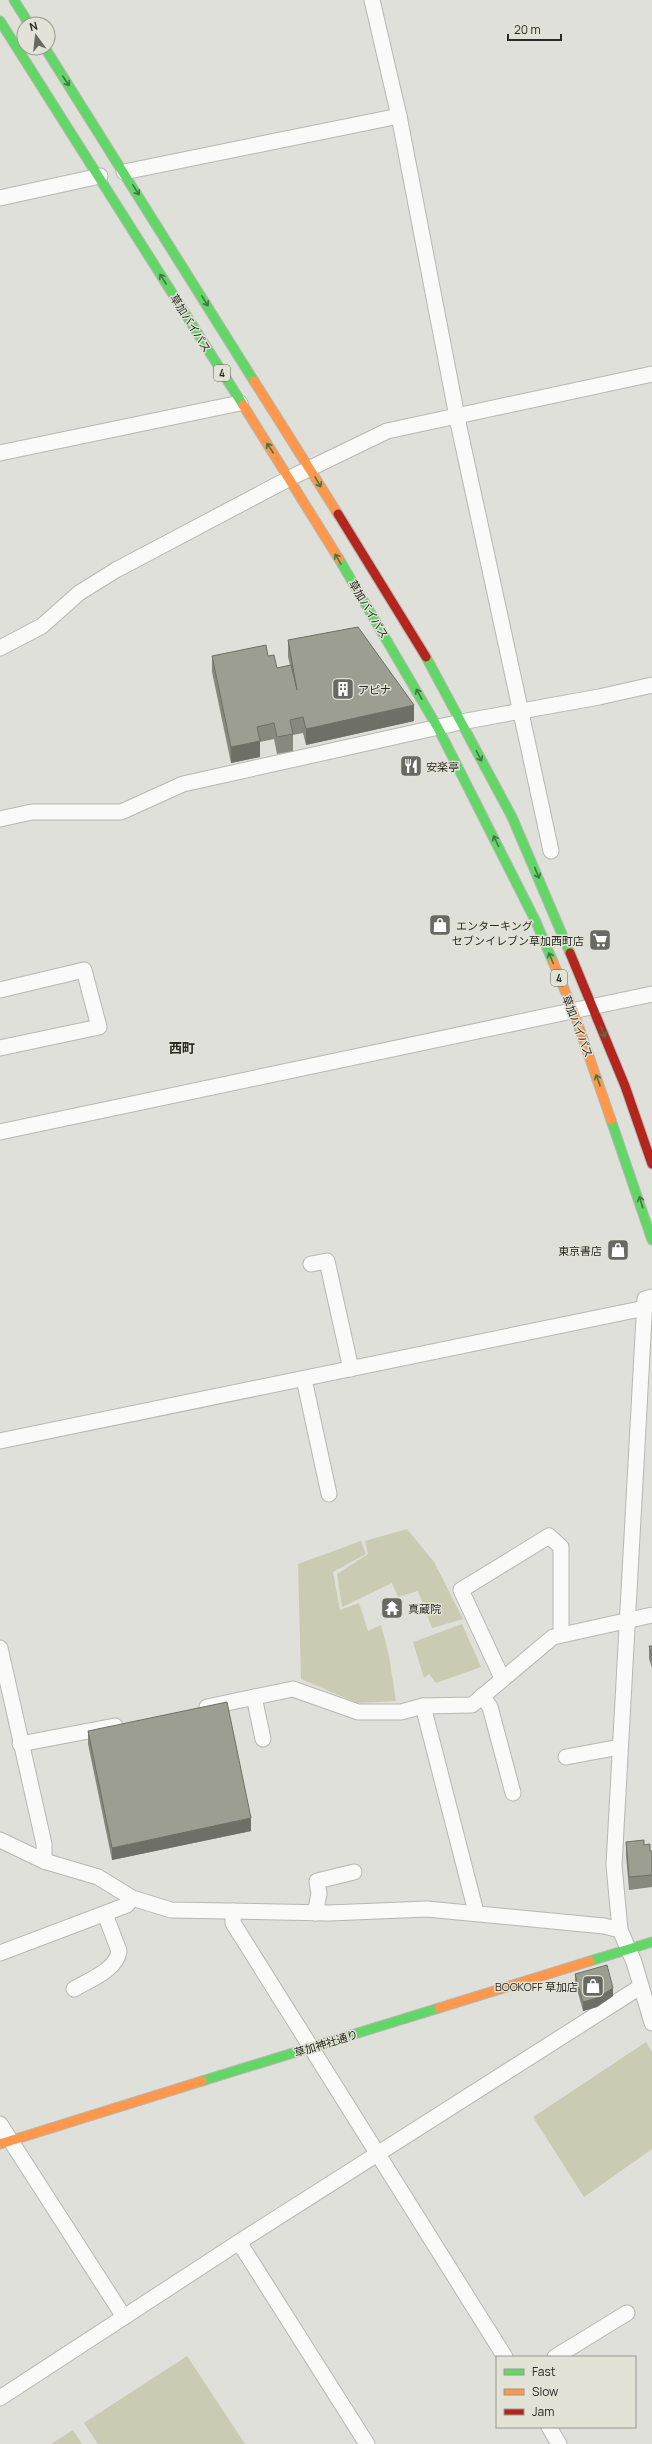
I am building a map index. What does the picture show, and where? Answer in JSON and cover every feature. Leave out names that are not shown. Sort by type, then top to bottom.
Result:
[{"type":"main road","points":[[14,0],[24,16]]},
{"type":"main road","name":"草加バイパス","points":[[0,21],[100,176],[240,403],[290,478],[398,657],[438,728],[536,922],[573,1010],[652,1240]]},
{"type":"main road","name":"草加バイパス","points":[[50,56],[421,647],[512,817],[593,1006],[625,1086],[652,1164]]},
{"type":"main road","name":"草加神社通り","points":[[5,2142],[652,1942]]},
{"type":"street","points":[[372,0],[399,116],[457,415],[551,851]]},
{"type":"street","points":[[124,172],[399,116]]},
{"type":"street","points":[[0,198],[100,176]]},
{"type":"street","points":[[0,648],[42,626],[79,594],[116,570],[290,478],[387,431],[652,374]]},
{"type":"street","points":[[0,453],[240,403]]},
{"type":"street","points":[[0,819],[32,812],[121,812],[183,784],[461,722],[599,697],[652,685]]},
{"type":"street","points":[[0,990],[84,970],[99,1027],[0,1048]]},
{"type":"street","points":[[0,1132],[652,994]]},
{"type":"street","points":[[311,1264],[327,1261],[351,1369]]},
{"type":"street","points":[[0,1441],[351,1369],[648,1303],[626,1621],[614,1865],[620,1930],[628,1949],[652,2023]]},
{"type":"street","points":[[304,1379],[328,1494]]},
{"type":"street","points":[[502,1678],[460,1590],[550,1536],[561,1547],[561,1635]]},
{"type":"street","points":[[193,1710],[293,1689],[358,1712],[401,1712],[423,1706],[472,1705],[502,1678],[553,1637],[652,1615]]},
{"type":"street","points":[[0,1648],[20,1744],[44,1844],[44,1860]]},
{"type":"street","points":[[482,1696],[490,1707],[512,1793]]},
{"type":"street","points":[[254,1697],[263,1739]]},
{"type":"street","points":[[423,1706],[452,1812],[476,1912]]},
{"type":"street","points":[[20,1744],[130,1723]]},
{"type":"street","points":[[566,1757],[620,1747]]},
{"type":"street","points":[[0,1840],[44,1860],[98,1877],[132,1898],[171,1910],[233,1910],[315,1913],[428,1909],[476,1912],[604,1926],[620,1930]]},
{"type":"street","points":[[315,1913],[319,1894],[317,1881],[354,1872]]},
{"type":"street","points":[[0,1953],[127,1906],[132,1898]]},
{"type":"street","points":[[233,1910],[233,1923],[503,2356]]},
{"type":"street","points":[[74,1989],[114,1965],[118,1957],[119,1951],[105,1914]]},
{"type":"street","points":[[0,2398],[376,2154],[640,1987]]},
{"type":"street","points":[[0,2124],[5,2142],[124,2317]]},
{"type":"street","points":[[239,2242],[367,2444]]},
{"type":"street","points":[[557,2356],[627,2313]]},
{"type":"street","points":[[550,2428],[560,2444]]},
{"type":"green space","points":[[407,1529],[434,1562],[463,1619],[432,1628],[418,1591],[398,1597],[392,1583],[342,1607],[337,1574],[368,1554],[365,1541]]},
{"type":"green space","points":[[361,1541],[366,1554],[333,1572],[340,1610],[359,1603],[368,1631],[381,1625],[389,1656],[396,1701],[357,1703],[301,1679],[298,1564]]},
{"type":"green space","points":[[462,1624],[481,1667],[436,1683],[429,1674],[424,1678],[413,1642]]},
{"type":"green space","points":[[646,2042],[652,2052],[652,2149],[584,2197],[533,2117]]},
{"type":"green space","points":[[187,2356],[245,2444],[98,2444],[84,2423]]},
{"type":"green space","points":[[73,2430],[82,2444],[51,2444]]},
{"type":"building","points":[[358,627],[414,705],[306,729],[303,717],[290,720],[293,734],[277,737],[274,723],[257,727],[260,741],[231,747],[212,656],[266,645],[268,656],[274,655],[277,668],[291,665],[297,690],[288,640]]},
{"type":"building","points":[[649,1646],[652,1646],[652,1656]]},
{"type":"building","points":[[227,1702],[251,1818],[112,1848],[88,1731]]},
{"type":"building","points":[[644,1840],[644,1845],[650,1844],[650,1851],[652,1851],[652,1875],[629,1877],[626,1842]]},
{"type":"building","points":[[607,1965],[613,1988],[597,1998],[583,2002],[575,1974]]},
{"type":"traffic: fast","points":[[14,0],[24,16]]},
{"type":"traffic: fast","points":[[0,21],[243,405]]},
{"type":"traffic: fast","points":[[50,56],[254,381]]},
{"type":"traffic: fast","points":[[339,559],[438,728],[536,922],[553,962]]},
{"type":"traffic: fast","points":[[426,657],[512,817],[570,953]]},
{"type":"traffic: fast","points":[[611,1120],[652,1240]]},
{"type":"traffic: fast","points":[[590,1961],[652,1942]]},
{"type":"traffic: fast","points":[[202,2081],[439,2008]]},
{"type":"traffic: slow","points":[[254,381],[338,514]]},
{"type":"traffic: slow","points":[[243,405],[339,559]]},
{"type":"traffic: slow","points":[[553,962],[573,1010],[611,1120]]},
{"type":"traffic: slow","points":[[439,2008],[590,1961]]},
{"type":"traffic: slow","points":[[0,2144],[202,2081]]},
{"type":"traffic: jam","points":[[338,514],[426,657]]},
{"type":"traffic: jam","points":[[570,953],[625,1086],[652,1164]]},
{"type":"place","name":"アピナ","points":[[343,689]]},
{"type":"place","name":"安楽亭","points":[[411,766]]},
{"type":"place","name":"エンターキング","points":[[440,925]]},
{"type":"place","name":"セブンイレブン草加西町店","points":[[600,940]]},
{"type":"place","name":"東京書店","points":[[618,1250]]},
{"type":"place","name":"真蔵院","points":[[392,1608]]},
{"type":"place","name":"BOOKOFF 草加店","points":[[593,1986]]},
{"type":"district","name":"西町","points":[[182,1048]]}]
